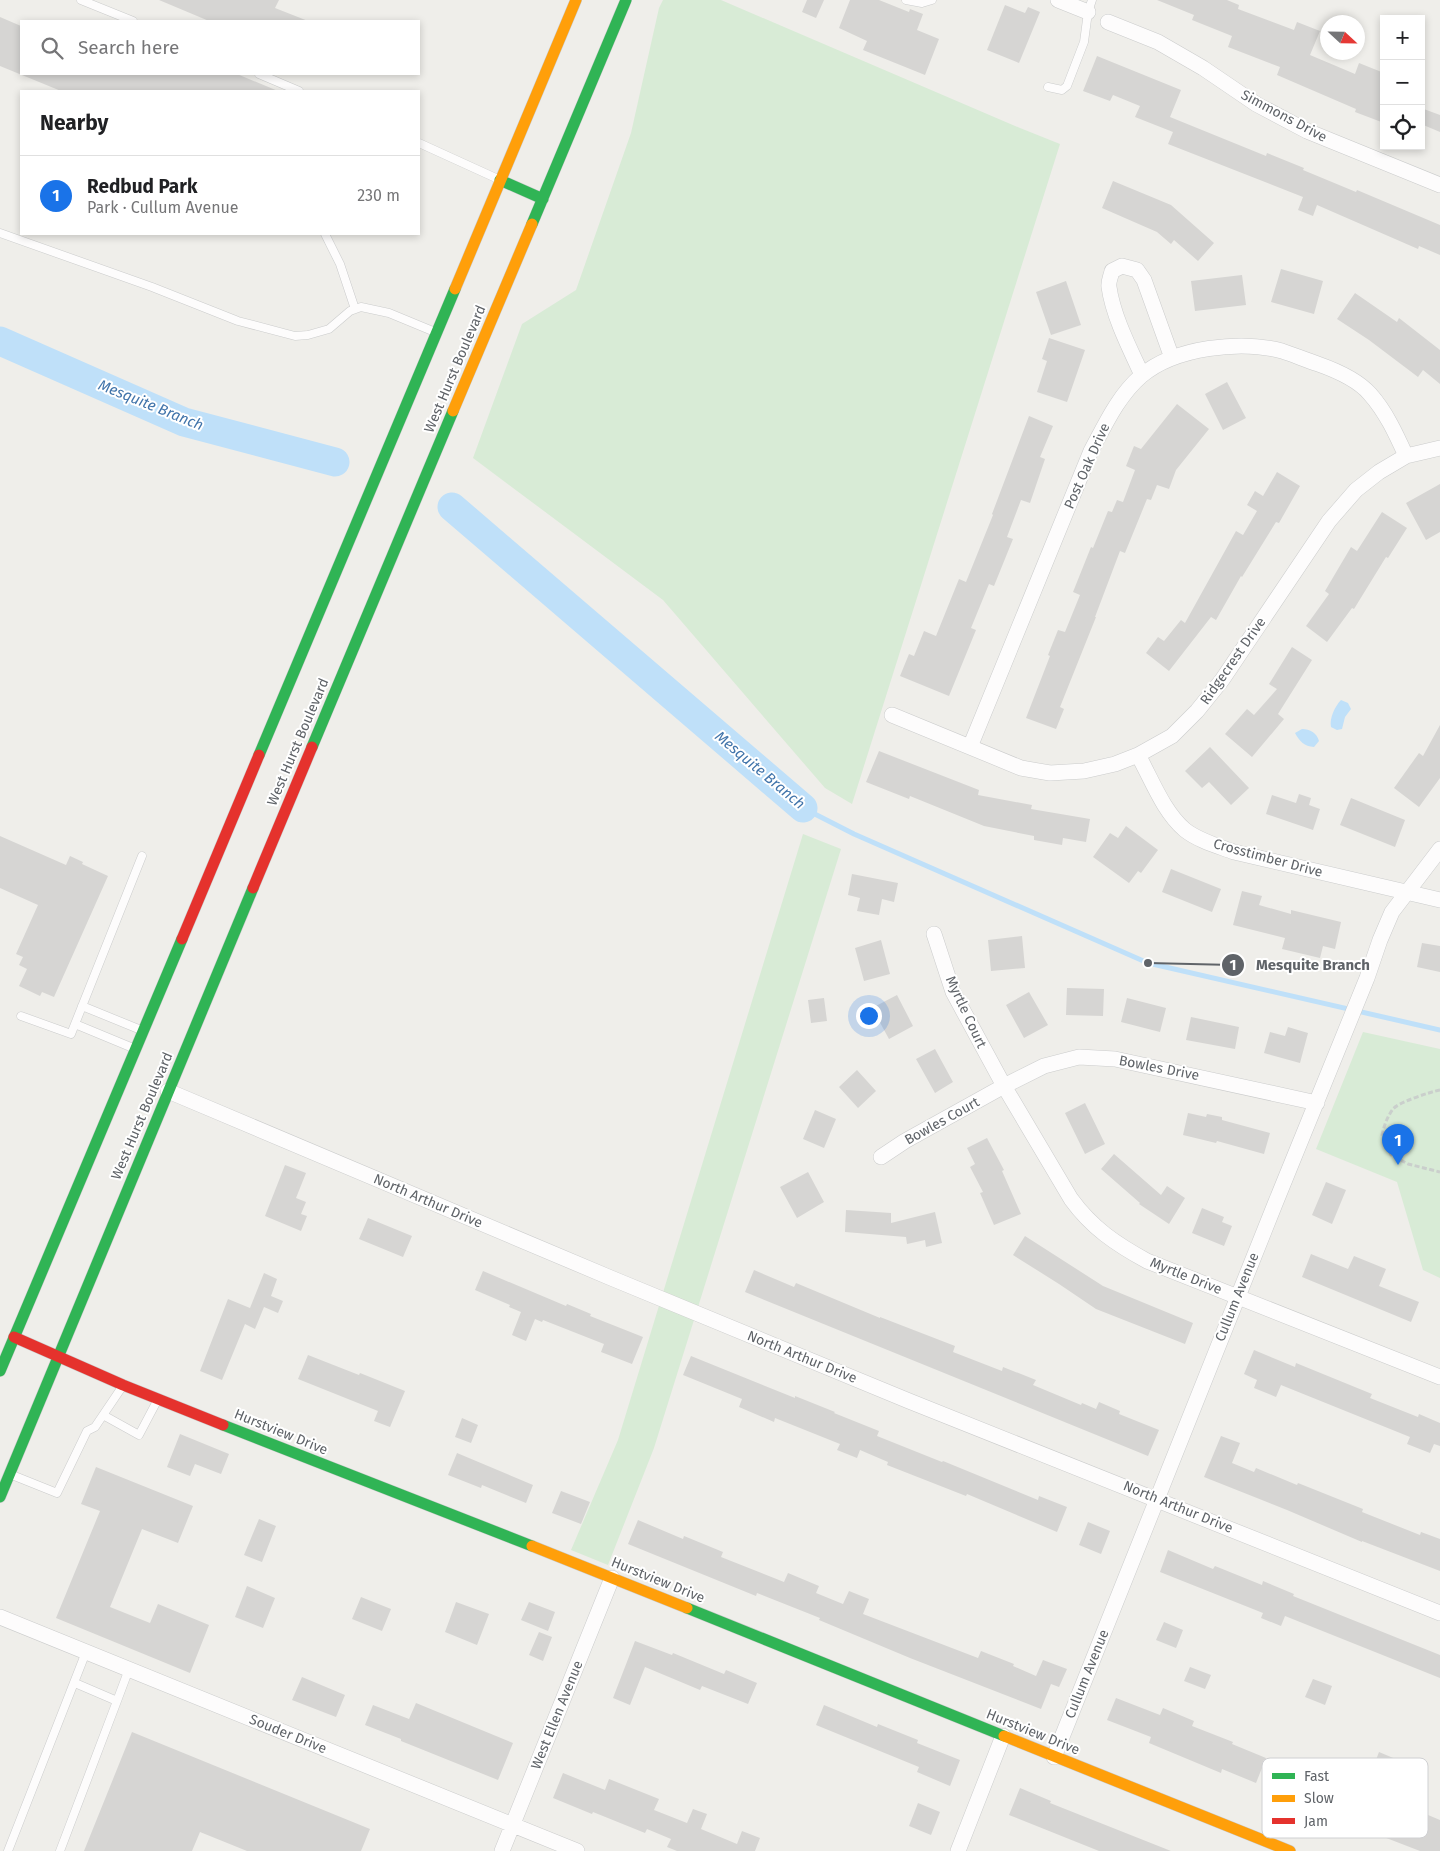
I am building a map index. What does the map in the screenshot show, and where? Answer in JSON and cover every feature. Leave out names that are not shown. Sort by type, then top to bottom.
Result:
[{"type":"main road","name":"West Hurst Boulevard","points":[[0,1497],[168,1091],[626,0]]},
{"type":"main road","points":[[0,1371],[11,1335],[144,1031],[500,180],[572,1]]},
{"type":"main road","points":[[500,180],[542,199]]},
{"type":"main road","name":"Hurstview Drive","points":[[11,1335],[123,1386],[612,1578],[1290,1851]]},
{"type":"street","points":[[1058,0],[1090,6]]},
{"type":"street","name":"Simmons Drive","points":[[1108,22],[1158,42],[1203,68],[1256,104],[1308,131],[1440,185]]},
{"type":"street","points":[[1142,375],[1126,341],[1108,285],[1112,272],[1122,266],[1137,270],[1144,280],[1172,358]]},
{"type":"street","name":"Post Oak Drive","points":[[970,746],[1091,451],[1112,411],[1142,375],[1172,358],[1224,346],[1255,347],[1281,351],[1339,372],[1369,392],[1391,422],[1406,456]]},
{"type":"street","name":"Ridgecrest Drive","points":[[892,715],[1021,768],[1050,773],[1084,771],[1115,764],[1138,755],[1172,736],[1197,711],[1222,680],[1329,521],[1356,490],[1379,472],[1406,456],[1440,448]]},
{"type":"street","name":"Crosstimber Drive","points":[[1138,755],[1169,814],[1186,830],[1205,841],[1234,852],[1440,900]]},
{"type":"street","name":"Cullum Avenue","points":[[1054,1757],[1237,1297],[1367,978],[1380,940],[1392,912],[1440,849]]},
{"type":"street","name":"Myrtle Court","points":[[934,934],[953,992],[1004,1086]]},
{"type":"street","name":"Bowles Drive","points":[[1004,1086],[1044,1066],[1079,1057],[1115,1059],[1316,1103]]},
{"type":"street","name":"Bowles Court","points":[[881,1157],[905,1141],[1004,1086]]},
{"type":"street","name":"Myrtle Drive","points":[[1004,1086],[1071,1199],[1083,1215],[1118,1245],[1147,1261],[1440,1377]]},
{"type":"street","name":"North Arthur Drive","points":[[168,1091],[909,1401],[1440,1613]]},
{"type":"street","name":"West Ellen Avenue","points":[[502,1851],[612,1578]]},
{"type":"street","name":"Souder Drive","points":[[0,1617],[577,1851]]},
{"type":"street","points":[[958,1851],[1004,1736]]},
{"type":"lane","points":[[81,0],[131,20]]},
{"type":"lane","points":[[906,0],[922,3],[932,0]]},
{"type":"lane","points":[[1048,87],[1062,90],[1067,86],[1084,42],[1090,6]]},
{"type":"lane","points":[[261,75],[297,90]]},
{"type":"lane","points":[[420,143],[500,180]]},
{"type":"lane","points":[[0,233],[152,287],[238,321],[295,336],[308,335],[329,329],[350,311],[361,307],[389,313],[436,333]]},
{"type":"lane","points":[[326,235],[340,264],[356,309]]},
{"type":"lane","points":[[21,1016],[71,1034],[142,856]]},
{"type":"lane","points":[[82,1006],[144,1031]]},
{"type":"lane","points":[[75,1024],[136,1050]]},
{"type":"lane","points":[[11,1474],[57,1492],[87,1431],[96,1427],[123,1386]]},
{"type":"lane","points":[[103,1415],[139,1435],[158,1399]]},
{"type":"lane","points":[[8,1851],[86,1652]]},
{"type":"lane","points":[[60,1851],[129,1669]]},
{"type":"lane","points":[[75,1683],[117,1701]]},
{"type":"path","points":[[1440,1090],[1428,1092],[1394,1108],[1385,1123],[1382,1135],[1391,1155],[1408,1164],[1440,1172]]},
{"type":"green space","points":[[663,0],[721,0],[1060,144],[852,804],[825,788],[663,600],[473,458],[522,324],[576,290],[631,133],[659,8]]},
{"type":"green space","points":[[803,834],[841,849],[654,1448],[608,1565],[571,1550],[618,1440]]},
{"type":"green space","points":[[1363,1032],[1440,1049],[1440,1278],[1423,1270],[1397,1182],[1316,1149]]},
{"type":"water","points":[[1341,700],[1348,703],[1351,709],[1345,717],[1342,729],[1337,730],[1331,727],[1331,720]]},
{"type":"water","points":[[1302,729],[1308,730],[1317,736],[1319,741],[1314,747],[1305,745],[1295,733]]},
{"type":"building","points":[[159,0],[279,0],[275,8],[305,20],[207,20]]},
{"type":"building","points":[[807,0],[824,0],[816,18],[802,12]]},
{"type":"building","points":[[850,0],[879,0],[909,12],[910,9],[923,14],[917,30],[939,39],[925,75],[863,50],[867,41],[839,28]]},
{"type":"building","points":[[1157,0],[1227,0],[1239,5],[1238,9],[1294,30],[1297,22],[1320,31],[1310,55],[1355,74],[1359,63],[1380,71],[1380,121],[1355,112],[1356,109],[1277,75],[1280,67],[1228,47],[1232,36],[1192,20],[1194,15]]},
{"type":"building","points":[[1005,5],[1025,13],[1028,7],[1040,12],[1019,63],[987,50]]},
{"type":"building","points":[[0,17],[20,26],[20,74],[0,66]]},
{"type":"building","points":[[1097,56],[1181,90],[1170,117],[1266,156],[1267,153],[1304,168],[1303,170],[1356,192],[1357,190],[1440,225],[1440,255],[1419,246],[1418,249],[1317,205],[1313,216],[1298,210],[1303,197],[1168,144],[1173,132],[1135,117],[1140,106],[1113,95],[1110,101],[1083,91]]},
{"type":"building","points":[[22,75],[239,75],[276,90],[59,90]]},
{"type":"building","points":[[1425,109],[1440,115],[1440,132],[1425,126]]},
{"type":"building","points":[[1113,181],[1171,205],[1214,243],[1198,261],[1174,240],[1171,244],[1157,232],[1102,208]]},
{"type":"building","points":[[1281,269],[1323,281],[1314,314],[1271,302]]},
{"type":"building","points":[[1242,275],[1246,305],[1195,311],[1191,281]]},
{"type":"building","points":[[1066,281],[1081,325],[1051,335],[1036,292]]},
{"type":"building","points":[[1355,293],[1397,322],[1399,318],[1440,350],[1440,384],[1423,370],[1418,377],[1369,340],[1337,319]]},
{"type":"building","points":[[1049,338],[1085,350],[1067,402],[1037,392],[1047,361],[1042,359]]},
{"type":"building","points":[[1227,382],[1246,418],[1223,430],[1205,394]]},
{"type":"building","points":[[1177,404],[1209,429],[1176,470],[1169,489],[1157,485],[1151,500],[1147,499],[1125,553],[1120,551],[1060,707],[1064,709],[1056,729],[1026,718],[1058,630],[1065,632],[1080,595],[1073,592],[1091,547],[1093,548],[1108,511],[1112,512],[1117,500],[1123,502],[1135,470],[1126,466],[1134,446],[1141,449]]},
{"type":"building","points":[[1029,416],[1053,426],[1040,457],[1045,459],[1030,503],[1021,500],[1007,537],[1013,539],[994,586],[989,584],[971,628],[976,630],[949,696],[900,676],[909,654],[914,656],[924,631],[936,636],[959,579],[966,582]]},
{"type":"building","points":[[1277,472],[1300,486],[1279,523],[1276,522],[1241,576],[1216,620],[1211,617],[1169,671],[1146,653],[1158,637],[1164,641],[1181,620],[1185,623],[1236,531],[1243,535],[1257,511],[1247,505],[1255,491],[1263,496]]},
{"type":"building","points":[[1440,484],[1440,532],[1426,540],[1406,503]]},
{"type":"building","points":[[1382,512],[1407,528],[1388,558],[1386,557],[1354,609],[1352,608],[1327,642],[1306,626],[1329,594],[1325,591],[1351,547],[1357,551]]},
{"type":"building","points":[[1292,647],[1312,660],[1278,714],[1284,719],[1252,757],[1225,734],[1247,709],[1254,715],[1277,689],[1269,684]]},
{"type":"building","points":[[1440,725],[1440,778],[1419,807],[1394,788],[1419,753],[1423,756]]},
{"type":"building","points":[[1210,747],[1249,788],[1231,805],[1209,782],[1202,788],[1185,771]]},
{"type":"building","points":[[879,751],[979,790],[978,795],[1032,805],[1031,809],[1090,819],[1086,842],[1063,838],[1062,845],[1034,840],[1034,836],[984,826],[910,796],[909,799],[866,782]]},
{"type":"building","points":[[1299,794],[1311,798],[1309,805],[1320,809],[1313,830],[1266,814],[1272,795],[1296,803]]},
{"type":"building","points":[[1351,798],[1405,820],[1395,847],[1340,825]]},
{"type":"building","points":[[1126,826],[1158,850],[1141,873],[1138,871],[1129,883],[1093,857],[1110,833],[1118,838]]},
{"type":"building","points":[[0,836],[66,865],[70,856],[108,876],[54,997],[42,992],[40,996],[19,986],[27,969],[19,965],[23,957],[16,954],[38,905],[0,888]]},
{"type":"building","points":[[1171,869],[1221,889],[1212,912],[1162,892]]},
{"type":"building","points":[[852,874],[898,883],[894,902],[882,899],[879,915],[857,911],[860,898],[848,895]]},
{"type":"building","points":[[1242,891],[1262,896],[1259,905],[1291,914],[1291,910],[1341,922],[1335,949],[1323,946],[1320,958],[1282,949],[1285,938],[1233,925]]},
{"type":"building","points":[[1022,936],[1025,968],[991,971],[988,940]]},
{"type":"building","points":[[881,940],[890,974],[864,981],[855,948]]},
{"type":"building","points":[[1422,943],[1440,946],[1440,972],[1417,967]]},
{"type":"building","points":[[1067,988],[1104,989],[1103,1016],[1066,1015]]},
{"type":"building","points":[[1029,992],[1048,1025],[1024,1038],[1006,1005]]},
{"type":"building","points":[[897,995],[913,1026],[889,1039],[872,1008]]},
{"type":"building","points":[[824,998],[827,1021],[811,1023],[808,1000]]},
{"type":"building","points":[[1127,998],[1166,1008],[1160,1032],[1121,1022]]},
{"type":"building","points":[[1191,1017],[1239,1027],[1235,1049],[1186,1040]]},
{"type":"building","points":[[1288,1027],[1308,1033],[1300,1063],[1264,1053],[1270,1032],[1285,1036]]},
{"type":"building","points":[[935,1049],[953,1082],[935,1093],[916,1059]]},
{"type":"building","points":[[857,1070],[876,1091],[858,1108],[839,1087]]},
{"type":"building","points":[[1085,1103],[1105,1144],[1085,1154],[1065,1113]]},
{"type":"building","points":[[815,1110],[836,1119],[824,1148],[803,1139]]},
{"type":"building","points":[[1188,1113],[1206,1117],[1207,1114],[1222,1117],[1222,1120],[1270,1133],[1264,1154],[1217,1141],[1216,1143],[1183,1135]]},
{"type":"building","points":[[987,1138],[1004,1170],[1002,1171],[1021,1214],[994,1225],[980,1193],[983,1192],[970,1167],[975,1164],[967,1148]]},
{"type":"building","points":[[1114,1154],[1161,1195],[1167,1186],[1185,1198],[1169,1224],[1139,1204],[1101,1169]]},
{"type":"building","points":[[285,1165],[306,1173],[296,1198],[306,1202],[301,1214],[307,1216],[301,1231],[265,1216]]},
{"type":"building","points":[[808,1172],[824,1202],[797,1218],[780,1187]]},
{"type":"building","points":[[1326,1182],[1346,1190],[1332,1224],[1312,1215]]},
{"type":"building","points":[[1202,1208],[1224,1217],[1222,1222],[1232,1226],[1224,1246],[1192,1233]]},
{"type":"building","points":[[846,1210],[891,1213],[891,1223],[935,1212],[942,1243],[926,1247],[925,1240],[907,1244],[906,1237],[845,1232]]},
{"type":"building","points":[[368,1218],[412,1236],[403,1257],[359,1239]]},
{"type":"building","points":[[1025,1236],[1103,1286],[1193,1323],[1185,1344],[1096,1309],[1013,1255]]},
{"type":"building","points":[[1311,1254],[1348,1269],[1354,1256],[1386,1269],[1379,1286],[1419,1302],[1411,1322],[1302,1277]]},
{"type":"building","points":[[754,1270],[794,1287],[796,1283],[880,1318],[955,1346],[953,1352],[1002,1371],[1003,1367],[1036,1380],[1033,1385],[1081,1405],[1082,1403],[1096,1409],[1099,1402],[1120,1411],[1119,1414],[1159,1430],[1148,1456],[745,1292]]},
{"type":"building","points":[[483,1271],[566,1306],[567,1304],[591,1314],[590,1316],[643,1337],[632,1364],[601,1352],[604,1344],[543,1320],[542,1322],[535,1319],[526,1341],[512,1335],[521,1312],[509,1307],[510,1305],[475,1290]]},
{"type":"building","points":[[264,1273],[277,1279],[271,1296],[283,1301],[278,1313],[264,1307],[255,1329],[245,1324],[222,1380],[200,1371],[228,1299],[250,1308]]},
{"type":"building","points":[[1254,1350],[1295,1367],[1296,1363],[1372,1394],[1370,1398],[1418,1417],[1419,1414],[1440,1423],[1440,1446],[1434,1444],[1430,1453],[1407,1444],[1410,1437],[1281,1385],[1276,1397],[1254,1388],[1257,1380],[1244,1374]]},
{"type":"building","points":[[308,1355],[405,1391],[390,1427],[374,1421],[378,1411],[298,1379]]},
{"type":"building","points":[[691,1356],[835,1412],[879,1431],[877,1436],[1038,1500],[1039,1496],[1067,1507],[1057,1532],[967,1494],[966,1496],[887,1465],[888,1462],[860,1450],[857,1458],[837,1450],[840,1444],[775,1418],[774,1422],[739,1407],[742,1399],[683,1375]]},
{"type":"building","points":[[462,1418],[478,1425],[471,1443],[455,1437]]},
{"type":"building","points":[[180,1434],[229,1454],[221,1474],[195,1464],[190,1476],[167,1467]]},
{"type":"building","points":[[1221,1436],[1240,1443],[1232,1463],[1254,1472],[1256,1468],[1297,1485],[1298,1483],[1363,1509],[1362,1512],[1420,1535],[1421,1532],[1440,1539],[1440,1571],[1362,1542],[1204,1477]]},
{"type":"building","points":[[457,1453],[533,1485],[526,1503],[482,1485],[481,1488],[448,1475]]},
{"type":"building","points":[[96,1467],[193,1506],[178,1543],[142,1529],[110,1607],[150,1623],[158,1604],[209,1625],[190,1673],[56,1618],[100,1511],[81,1504]]},
{"type":"building","points":[[561,1491],[590,1502],[581,1524],[552,1513]]},
{"type":"building","points":[[259,1519],[276,1526],[262,1562],[244,1555]]},
{"type":"building","points":[[638,1520],[683,1539],[684,1536],[723,1552],[721,1557],[784,1582],[788,1573],[819,1586],[816,1593],[843,1604],[849,1591],[869,1599],[863,1614],[978,1658],[981,1651],[1014,1664],[1013,1666],[1036,1676],[1043,1660],[1067,1669],[1059,1687],[1051,1684],[1041,1709],[910,1658],[819,1620],[820,1618],[757,1593],[756,1596],[628,1544]]},
{"type":"building","points":[[1088,1522],[1110,1531],[1101,1554],[1079,1545]]},
{"type":"building","points":[[1168,1550],[1213,1569],[1215,1566],[1262,1585],[1263,1581],[1294,1594],[1293,1596],[1440,1655],[1440,1678],[1285,1616],[1281,1626],[1261,1618],[1263,1613],[1160,1572]]},
{"type":"building","points":[[247,1586],[275,1598],[263,1628],[235,1617]]},
{"type":"building","points":[[361,1597],[391,1609],[382,1631],[352,1619]]},
{"type":"building","points":[[456,1602],[489,1614],[477,1645],[445,1632]]},
{"type":"building","points":[[529,1602],[555,1612],[548,1631],[521,1620]]},
{"type":"building","points":[[1164,1622],[1183,1630],[1176,1648],[1156,1640]]},
{"type":"building","points":[[539,1632],[552,1637],[543,1661],[529,1655]]},
{"type":"building","points":[[635,1641],[672,1655],[673,1653],[724,1674],[726,1670],[757,1683],[748,1704],[702,1686],[700,1690],[645,1667],[630,1705],[613,1698]]},
{"type":"building","points":[[1190,1667],[1211,1675],[1205,1689],[1184,1681]]},
{"type":"building","points":[[302,1677],[345,1695],[336,1717],[292,1700]]},
{"type":"building","points":[[1313,1679],[1332,1686],[1325,1705],[1305,1697]]},
{"type":"building","points":[[1116,1698],[1160,1715],[1163,1708],[1194,1721],[1192,1726],[1233,1742],[1232,1744],[1266,1758],[1262,1758],[1262,1768],[1256,1783],[1222,1769],[1221,1773],[1149,1743],[1151,1737],[1107,1720]]},
{"type":"building","points":[[416,1703],[513,1743],[498,1780],[365,1725],[373,1705],[409,1719]]},
{"type":"building","points":[[824,1705],[877,1727],[878,1724],[918,1740],[917,1743],[960,1760],[950,1786],[917,1772],[919,1767],[816,1725]]},
{"type":"building","points":[[132,1732],[370,1829],[361,1851],[247,1851],[200,1832],[192,1851],[84,1851]]},
{"type":"building","points":[[1379,1752],[1393,1758],[1377,1758]]},
{"type":"building","points":[[563,1773],[605,1790],[609,1779],[659,1799],[654,1810],[687,1823],[693,1809],[707,1814],[701,1829],[737,1844],[742,1831],[760,1838],[755,1851],[677,1851],[667,1847],[671,1839],[647,1829],[645,1833],[553,1798]]},
{"type":"building","points":[[1020,1788],[1051,1801],[1050,1803],[1171,1851],[1099,1851],[1009,1815]]},
{"type":"building","points":[[918,1803],[940,1812],[931,1835],[909,1826]]},
{"type":"building","points":[[1428,1815],[1440,1820],[1440,1851],[1420,1851],[1386,1838],[1428,1838]]},
{"type":"waterway","name":"Mesquite Branch","points":[[0,341],[184,422],[335,462]]},
{"type":"waterway","name":"Mesquite Branch","points":[[452,507],[803,808]]},
{"type":"waterway","name":"Mesquite Branch","points":[[803,808],[854,834],[1148,963],[1440,1030]]},
{"type":"traffic: fast","points":[[532,224],[626,0]]},
{"type":"traffic: fast","points":[[500,180],[543,199]]},
{"type":"traffic: fast","points":[[259,755],[455,289]]},
{"type":"traffic: fast","points":[[312,747],[453,411]]},
{"type":"traffic: fast","points":[[0,1497],[253,888]]},
{"type":"traffic: fast","points":[[0,1371],[182,939]]},
{"type":"traffic: fast","points":[[223,1425],[532,1546]]},
{"type":"traffic: fast","points":[[687,1608],[1004,1736]]},
{"type":"traffic: slow","points":[[455,289],[576,0]]},
{"type":"traffic: slow","points":[[453,411],[532,224]]},
{"type":"traffic: slow","points":[[532,1546],[687,1608]]},
{"type":"traffic: slow","points":[[1004,1736],[1290,1851]]},
{"type":"traffic: jam","points":[[253,888],[312,747]]},
{"type":"traffic: jam","points":[[182,939],[259,755]]},
{"type":"traffic: jam","points":[[14,1337],[123,1385],[223,1425]]},
{"type":"place","name":"Mesquite Branch","points":[[1148,963]]},
{"type":"place","name":"Redbud Park","points":[[1398,1165]]}]
